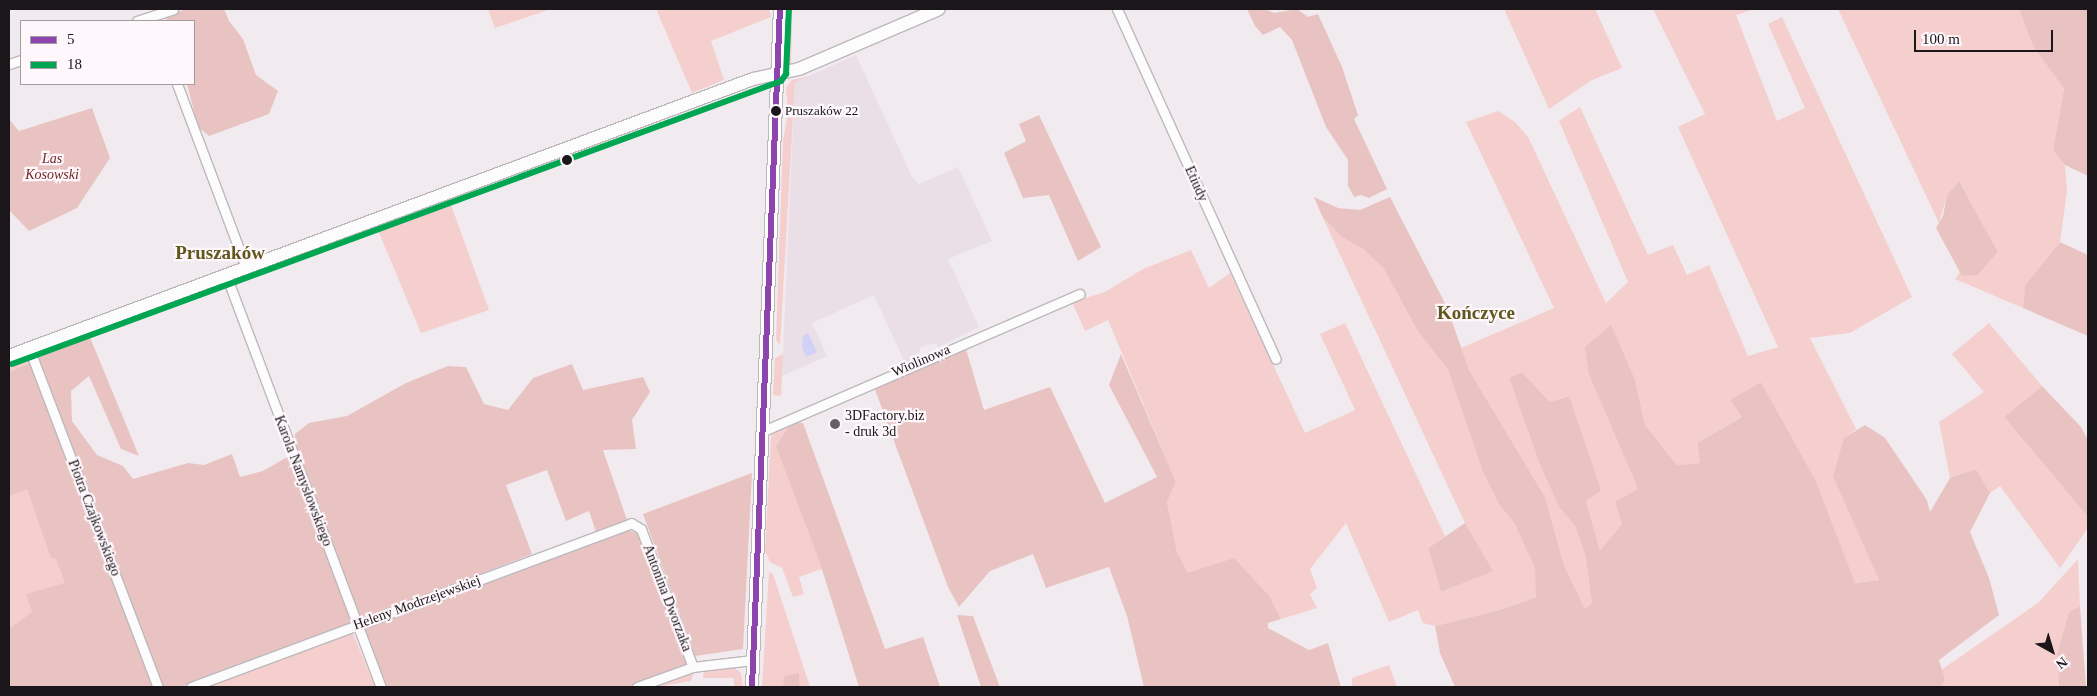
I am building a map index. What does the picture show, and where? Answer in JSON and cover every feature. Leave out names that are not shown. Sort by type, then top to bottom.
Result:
[{"type":"street","points":[[146,9],[152,19],[173,9]]},
{"type":"street","points":[[752,687],[780,9]]},
{"type":"street","points":[[9,356],[777,72],[799,69],[939,9]]},
{"type":"street","name":"Etiudy","points":[[1118,9],[1276,359]]},
{"type":"street","points":[[177,85],[246,268]]},
{"type":"street","name":"Karola Namysłowskiego","points":[[226,275],[381,687]]},
{"type":"street","name":"Wiolinowa","points":[[763,431],[1080,294]]},
{"type":"street","name":"Piotra Czajkowskiego","points":[[30,348],[158,687]]},
{"type":"street","name":"Heleny Modrzejewskiej","points":[[191,687],[631,523],[641,529]]},
{"type":"street","name":"Antonina Dworzaka","points":[[641,529],[693,667]]},
{"type":"street","points":[[637,687],[693,667],[753,660]]},
{"type":"shaded area","points":[[488,9],[551,9],[495,28]]},
{"type":"shaded area","points":[[656,9],[769,9],[771,17],[711,41],[724,80],[692,93]]},
{"type":"shaded area","points":[[1504,9],[1595,9],[1622,68],[1592,80],[1549,109]]},
{"type":"shaded area","points":[[1653,9],[1755,9],[1736,15],[1777,121],[1805,108],[1768,24],[1782,17],[1912,297],[1850,333],[1810,338],[1856,429],[1844,439],[1868,555],[1879,580],[1854,583],[1815,479],[1761,382],[1731,400],[1743,416],[1697,443],[1700,463],[1677,465],[1645,425],[1635,380],[1589,375],[1638,489],[1622,524],[1600,552],[1586,501],[1569,396],[1550,402],[1522,372],[1509,378],[1540,465],[1559,507],[1575,526],[1585,554],[1592,603],[1585,609],[1564,565],[1545,497],[1469,370],[1461,348],[1554,308],[1466,122],[1498,111],[1515,122],[1528,137],[1606,303],[1628,282],[1559,121],[1580,107],[1648,255],[1673,245],[1687,275],[1709,265],[1748,356],[1778,347],[1678,127],[1705,114]]},
{"type":"shaded area","points":[[1838,9],[2019,9],[2033,46],[2064,89],[2053,150],[2065,165],[2067,191],[2060,242],[2025,285],[2023,308],[1955,279],[1960,272],[1978,275],[1998,252],[1959,181],[1947,195],[1939,223]]},
{"type":"shaded area","points":[[787,27],[792,27],[791,65],[787,62]]},
{"type":"shaded area","points":[[856,55],[912,177],[919,184],[958,167],[992,241],[948,259],[979,327],[937,348],[937,343],[921,347],[916,358],[905,363],[874,295],[812,323],[827,356],[782,376],[795,82]]},
{"type":"shaded area","points":[[810,76],[795,82],[780,345],[776,340],[783,140],[788,113],[786,88],[792,80]]},
{"type":"shaded area","points":[[450,202],[489,310],[421,333],[377,228]]},
{"type":"shaded area","points":[[1322,216],[1340,236],[1363,249],[1384,269],[1417,330],[1448,370],[1483,472],[1499,504],[1514,523],[1535,568],[1537,596],[1500,610],[1435,626],[1423,623],[1418,610],[1389,622],[1346,523],[1310,569],[1317,588],[1310,594],[1317,608],[1281,619],[1270,597],[1188,573],[1177,552],[1167,502],[1176,482],[1108,320],[1085,331],[1072,302],[1105,292],[1143,269],[1191,250],[1209,288],[1230,273],[1305,433],[1355,410],[1320,334],[1345,323],[1445,536],[1428,548],[1441,592],[1492,571],[1465,523]]},
{"type":"shaded area","points":[[1989,323],[2042,386],[2004,417],[2088,517],[2088,528],[2060,568],[2000,486],[1990,493],[1976,469],[1950,478],[1939,422],[1984,392],[1952,354]]},
{"type":"shaded area","points":[[27,347],[31,363],[153,687],[9,687],[9,353]]},
{"type":"shaded area","points":[[783,354],[781,396],[773,395],[775,358]]},
{"type":"shaded area","points":[[792,422],[822,569],[799,577],[804,594],[793,597],[782,568],[770,562],[765,551],[771,436],[777,428]]},
{"type":"shaded area","points":[[2078,559],[2080,606],[2069,612],[2057,654],[2059,687],[1941,687],[1945,680],[1941,670],[2038,603]]},
{"type":"shaded area","points":[[769,572],[773,574],[810,687],[800,687],[799,674],[785,676],[783,687],[762,687]]},
{"type":"shaded area","points":[[352,631],[375,687],[198,687]]},
{"type":"shaded area","points":[[1389,665],[1397,687],[1352,687],[1352,678]]},
{"type":"shaded area","points":[[733,666],[741,673],[743,687],[734,687],[734,678],[703,678],[704,669]]},
{"type":"shaded area","points":[[694,671],[691,681],[658,687],[657,684]]},
{"type":"green space","points":[[186,9],[224,9],[229,21],[243,39],[256,75],[278,91],[269,114],[209,136],[198,127],[187,85],[195,85],[195,20],[166,20],[167,16]]},
{"type":"green space","points":[[1247,9],[1265,9],[1274,13],[1297,9],[1308,17],[1318,14],[1342,67],[1358,115],[1354,119],[1387,189],[1369,198],[1361,195],[1354,197],[1348,186],[1348,160],[1326,127],[1292,40],[1280,27],[1263,35],[1255,26]]},
{"type":"green space","points":[[2019,9],[2088,9],[2088,176],[2065,165],[2053,150],[2064,89],[2033,46]]},
{"type":"green space","name":"Las Kosowski","points":[[92,108],[110,158],[77,208],[29,231],[9,210],[9,119],[19,131]]},
{"type":"green space","points":[[1039,115],[1101,247],[1078,261],[1049,195],[1023,198],[1004,153],[1026,141],[1019,124]]},
{"type":"green space","points":[[1959,181],[1998,252],[1978,275],[1962,276],[1936,228],[1943,216],[1947,195]]},
{"type":"green space","points":[[1314,197],[1338,208],[1360,210],[1390,197],[1447,307],[1469,370],[1545,497],[1564,565],[1585,609],[1592,603],[1585,554],[1575,526],[1559,507],[1540,465],[1509,378],[1522,372],[1550,402],[1569,396],[1601,490],[1586,501],[1600,551],[1622,524],[1615,502],[1638,489],[1589,375],[1585,347],[1611,325],[1635,380],[1645,425],[1677,465],[1700,463],[1697,443],[1742,417],[1730,400],[1761,382],[1815,479],[1855,583],[1879,580],[1833,476],[1844,438],[1865,425],[1885,438],[1927,500],[1930,512],[1950,478],[1976,469],[1990,493],[1970,532],[1989,578],[1999,615],[1939,660],[1945,680],[1941,687],[1455,687],[1440,653],[1435,626],[1500,610],[1536,597],[1535,568],[1514,523],[1499,504],[1483,472],[1448,370],[1417,330],[1384,269],[1363,249],[1340,236],[1322,216]]},
{"type":"green space","points":[[2060,242],[2088,255],[2088,336],[2023,308],[2025,285]]},
{"type":"green space","points":[[89,335],[139,456],[121,449],[89,376],[71,391],[72,421],[97,455],[123,466],[133,479],[188,463],[204,465],[232,454],[240,477],[263,471],[289,456],[354,622],[181,687],[162,687],[37,355]]},
{"type":"green space","points":[[966,349],[984,410],[1050,387],[1105,503],[1157,477],[1109,385],[1121,354],[1176,482],[1167,502],[1177,552],[1188,573],[1234,558],[1270,597],[1281,619],[1268,623],[1268,628],[1309,650],[1328,643],[1341,687],[1144,687],[1127,616],[1109,567],[1046,588],[1033,554],[990,571],[959,607],[948,587],[874,387]]},
{"type":"green space","points":[[31,363],[153,687],[9,687],[9,629],[32,612],[26,594],[65,583],[56,559],[51,558],[27,489],[9,496],[9,372]]},
{"type":"green space","points":[[572,364],[583,390],[643,377],[650,392],[632,420],[636,449],[603,450],[627,520],[596,532],[589,511],[566,521],[547,470],[506,485],[532,554],[360,620],[295,452],[295,434],[309,423],[347,416],[406,383],[448,366],[466,367],[484,404],[508,410],[533,378]]},
{"type":"green space","points":[[2042,386],[2081,427],[2088,440],[2088,517],[2004,417]]},
{"type":"green space","points":[[792,422],[803,423],[885,649],[923,637],[940,687],[859,687],[819,560],[776,446]]},
{"type":"green space","points":[[752,473],[743,649],[695,656],[643,514]]},
{"type":"green space","points":[[1465,523],[1493,571],[1441,592],[1428,548]]},
{"type":"green space","points":[[626,530],[638,533],[689,666],[629,687],[384,687],[363,628]]},
{"type":"green space","points":[[2080,606],[2086,687],[2059,687],[2057,654],[2069,612]]},
{"type":"green space","points":[[957,615],[973,616],[1000,687],[981,687]]},
{"type":"green space","points":[[799,673],[800,687],[783,687],[784,676]]},
{"type":"water","points":[[808,333],[817,352],[806,357],[802,348],[803,336]]},
{"type":"transit line","name":"5","points":[[752,687],[780,9]]},
{"type":"transit line","name":"18","points":[[12,364],[781,81],[786,74],[789,9]]},
{"type":"place","name":"Pruszaków 22","points":[[776,111]]},
{"type":"place","name":"3DFactory.biz - druk 3d","points":[[835,424]]},
{"type":"district","name":"Pruszaków","points":[[220,253]]},
{"type":"district","name":"Kończyce","points":[[1476,313]]}]
